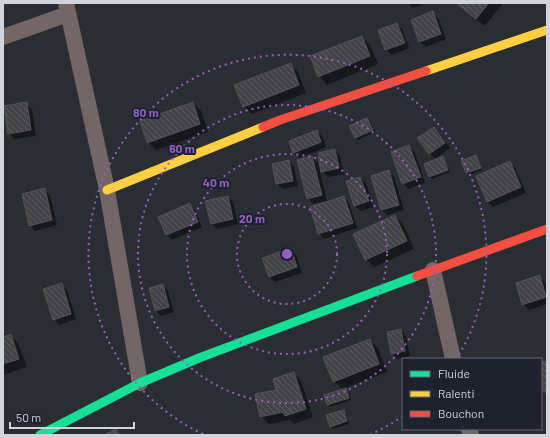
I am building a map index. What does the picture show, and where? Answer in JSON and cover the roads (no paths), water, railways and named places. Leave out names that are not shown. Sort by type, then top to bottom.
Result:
[{"type":"street","points":[[3,37],[67,9],[107,190],[140,384]]},
{"type":"street","points":[[107,190],[280,120],[547,30]]},
{"type":"street","points":[[40,435],[140,384],[199,358],[547,229]]},
{"type":"street","points":[[433,270],[453,358]]}]
